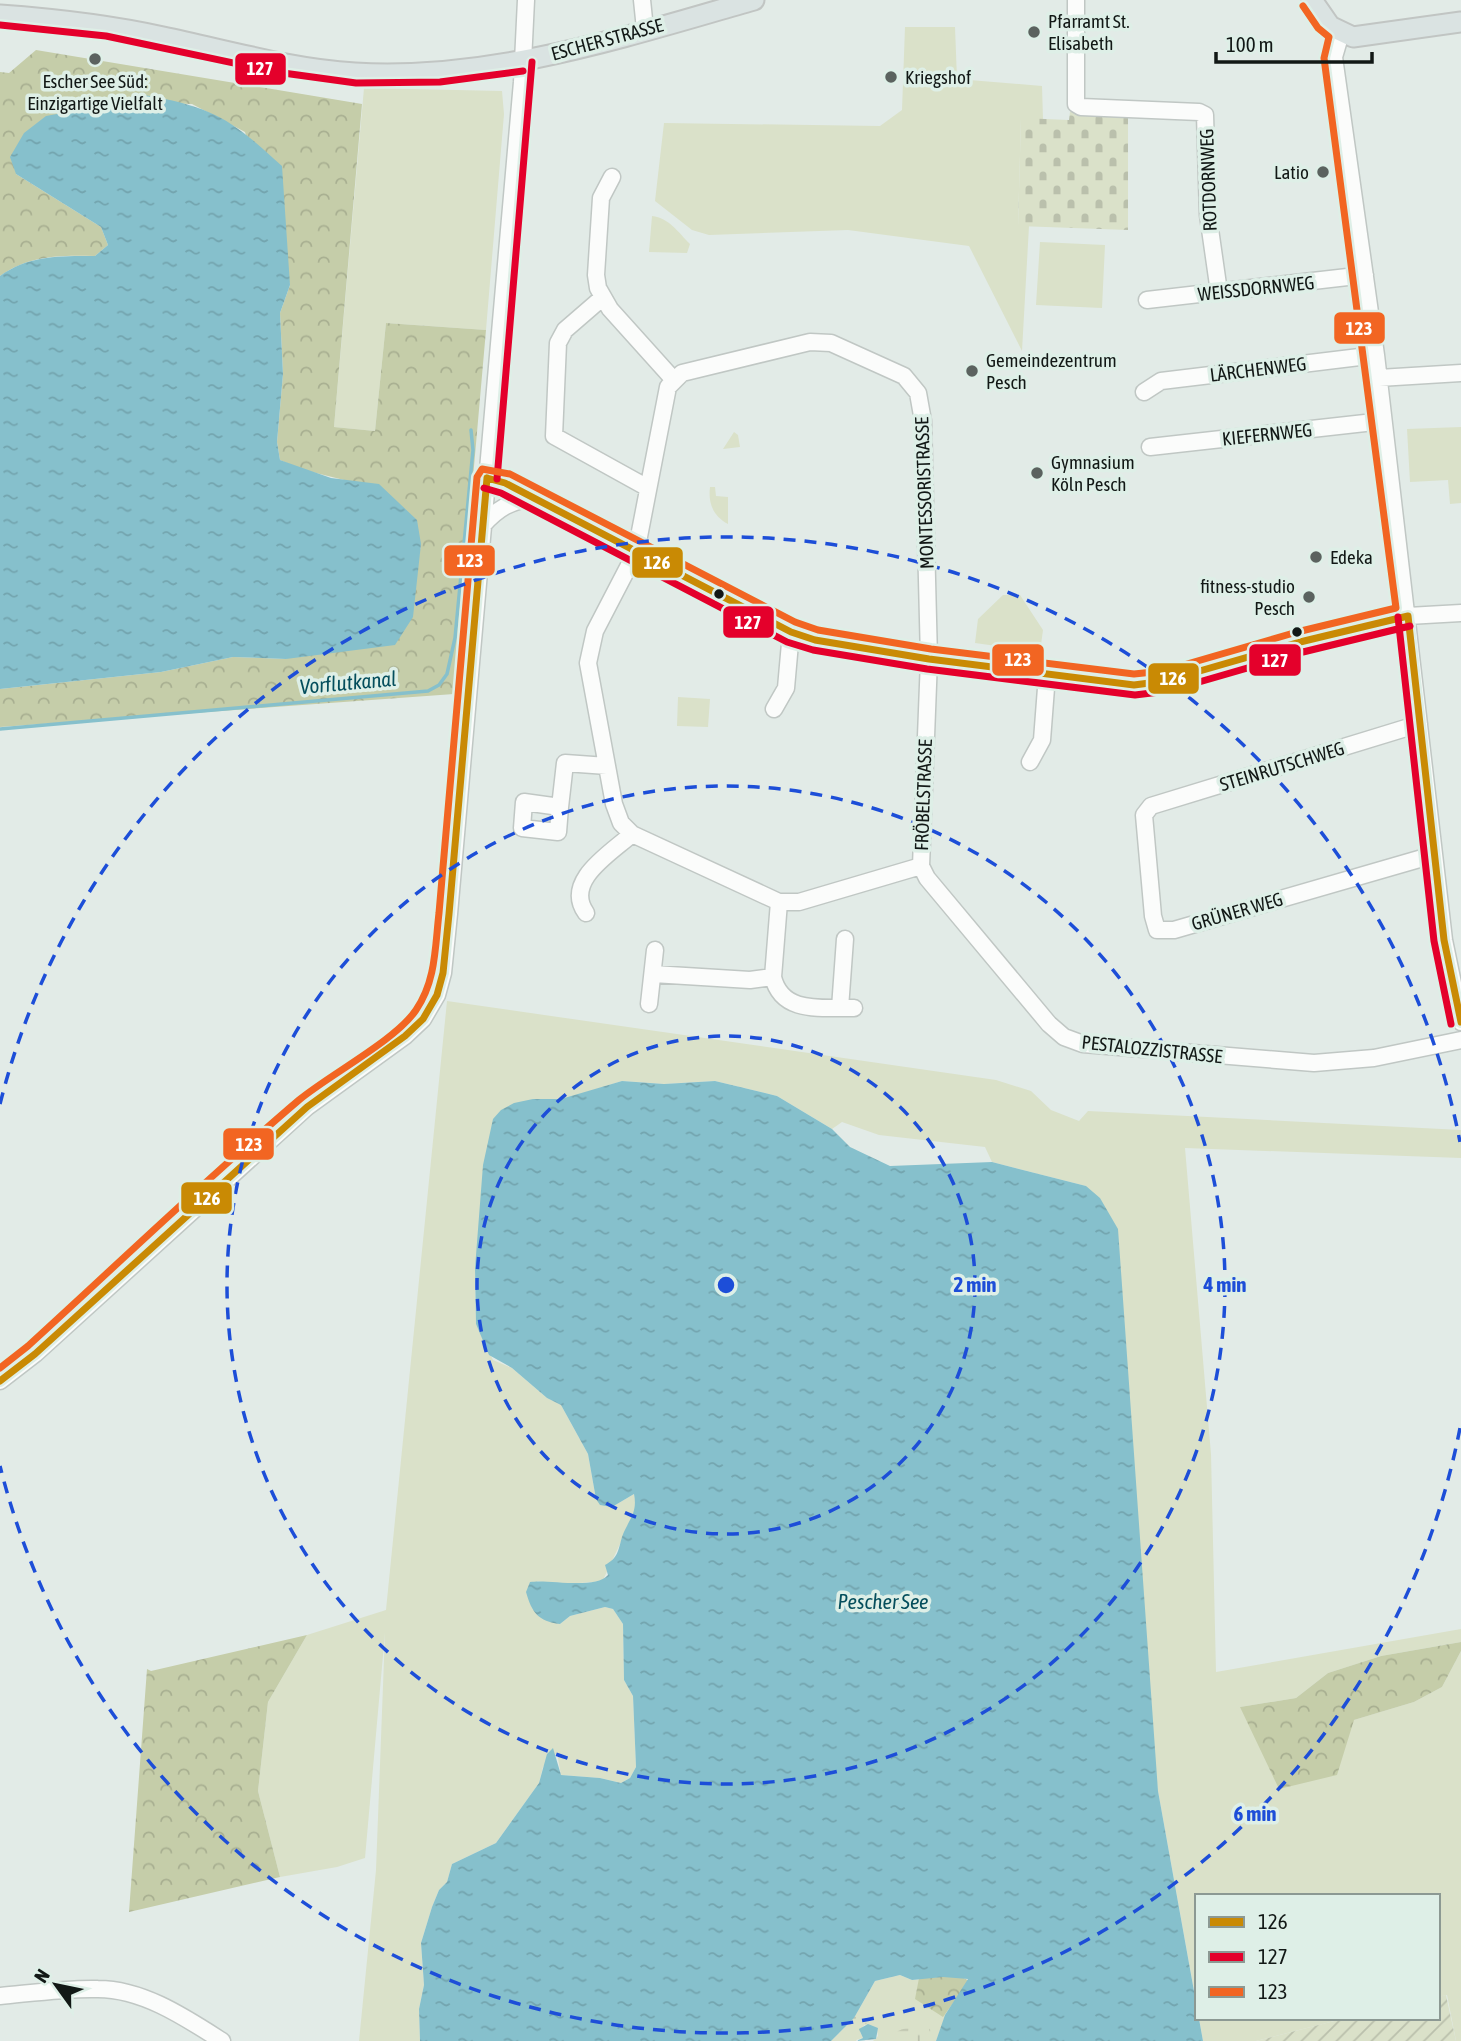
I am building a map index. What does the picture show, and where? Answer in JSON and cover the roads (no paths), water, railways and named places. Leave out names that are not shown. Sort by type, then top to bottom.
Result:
[{"type":"main road","points":[[36,0],[41,7],[67,22]]},
{"type":"main road","name":"ESCHER STRASSE","points":[[4,10],[67,22],[122,28],[317,69],[357,73],[440,72],[522,61],[754,0]]},
{"type":"main road","points":[[1312,0],[1326,21],[1342,33],[1366,37],[1461,22]]},
{"type":"street","points":[[0,1381],[36,1354],[307,1107],[405,1036],[433,1005],[443,973],[448,926],[526,0]]},
{"type":"street","points":[[642,0],[645,29]]},
{"type":"street","name":"ROTDORNWEG","points":[[1076,0],[1076,104],[1082,107],[1199,111],[1205,115],[1210,234],[1219,292]]},
{"type":"street","points":[[1342,33],[1334,57],[1379,378],[1444,940],[1461,1022]]},
{"type":"street","points":[[612,177],[601,198],[596,275],[602,298],[673,379],[668,387],[635,552],[589,650],[590,683],[614,804],[621,823],[632,834],[779,902],[773,977],[775,987],[789,1003],[800,1007],[847,1008],[845,939]]},
{"type":"street","name":"WEISSDORNWEG","points":[[1147,300],[1365,275]]},
{"type":"street","points":[[602,298],[565,330],[558,343],[554,436],[648,488]]},
{"type":"street","name":"MONTESSORISTRASSE","points":[[673,379],[682,373],[820,342],[847,348],[904,376],[912,384],[918,393],[923,421],[929,659]]},
{"type":"street","name":"LÄRCHENWEG","points":[[1144,391],[1161,381],[1376,355]]},
{"type":"street","points":[[1379,378],[1461,373]]},
{"type":"street","name":"KIEFERNWEG","points":[[1150,447],[1383,421]]},
{"type":"street","points":[[487,478],[533,498],[791,632],[815,640],[1109,684],[1144,684],[1358,626],[1408,616],[1461,613]]},
{"type":"street","points":[[483,525],[496,510],[516,501],[533,498]]},
{"type":"street","points":[[774,709],[786,688],[791,632]]},
{"type":"street","name":"FRÖBELSTRASSE","points":[[779,902],[799,902],[921,866],[929,659]]},
{"type":"street","points":[[1030,762],[1042,740],[1047,675]]},
{"type":"street","name":"STEINRUTSCHWEG","points":[[1147,810],[1151,806],[1419,724]]},
{"type":"street","points":[[561,807],[565,763],[607,766]]},
{"type":"street","name":"GRÜNER WEG","points":[[1147,810],[1144,816],[1153,916],[1157,930],[1165,931],[1433,855]]},
{"type":"street","points":[[586,913],[580,905],[579,892],[583,881],[632,834]]},
{"type":"street","name":"PESTALOZZISTRASSE","points":[[921,866],[927,878],[1049,1024],[1064,1037],[1083,1044],[1314,1063],[1374,1058],[1461,1040]]},
{"type":"street","points":[[649,1004],[655,950]]},
{"type":"street","points":[[653,974],[750,980],[773,977]]},
{"type":"street","points":[[0,1996],[100,1989],[122,1993],[150,2001],[188,2019],[222,2041]]},
{"type":"water","points":[[144,95],[188,105],[220,117],[249,137],[282,166],[290,285],[280,313],[283,374],[277,442],[280,460],[331,478],[379,484],[417,520],[421,544],[413,617],[395,645],[286,659],[233,657],[161,672],[0,689],[0,276],[34,260],[95,256],[108,245],[101,227],[16,174],[10,157],[24,133],[46,116],[73,111],[96,114]]},
{"type":"water","name":"Pescher See","points":[[622,1081],[664,1084],[715,1081],[777,1096],[832,1129],[850,1147],[890,1166],[992,1162],[1086,1186],[1100,1198],[1118,1229],[1158,1791],[1195,1997],[1195,2020],[1199,2020],[1203,2041],[936,2041],[945,2015],[968,1979],[943,1977],[912,1980],[900,1975],[875,1981],[854,2018],[831,2041],[420,2041],[419,2009],[424,1985],[421,1943],[432,1907],[439,1890],[447,1882],[452,1864],[496,1843],[539,1783],[547,1754],[553,1748],[561,1775],[600,1778],[621,1783],[630,1778],[636,1767],[633,1696],[624,1680],[623,1624],[613,1609],[605,1607],[570,1616],[560,1624],[546,1621],[534,1611],[526,1592],[530,1582],[583,1583],[608,1575],[605,1565],[615,1557],[634,1512],[634,1494],[612,1507],[600,1505],[596,1499],[588,1454],[561,1405],[547,1398],[512,1368],[489,1355],[476,1324],[475,1268],[483,1165],[493,1119],[501,1110],[514,1103],[533,1099],[561,1099]]},
{"type":"water","points":[[868,2024],[878,2028],[876,2039],[856,2041],[863,2038],[859,2029]]},
{"type":"waterway","name":"Vorflutkanal","points":[[0,729],[428,691],[439,685],[447,674],[455,638],[473,450],[471,430]]},
{"type":"place","name":"Pfarramt St. Elisabeth","points":[[1034,32]]},
{"type":"place","name":"Escher See Süd: Einzigartige Vielfalt","points":[[95,59]]},
{"type":"place","name":"Kriegshof","points":[[891,77]]},
{"type":"place","name":"Latio","points":[[1323,172]]},
{"type":"place","name":"Gemeindezentrum Pesch","points":[[972,371]]},
{"type":"place","name":"Gymnasium Köln Pesch","points":[[1037,473]]},
{"type":"place","name":"Edeka","points":[[1316,557]]},
{"type":"place","name":"fitness-studio Pesch","points":[[1309,597]]}]
